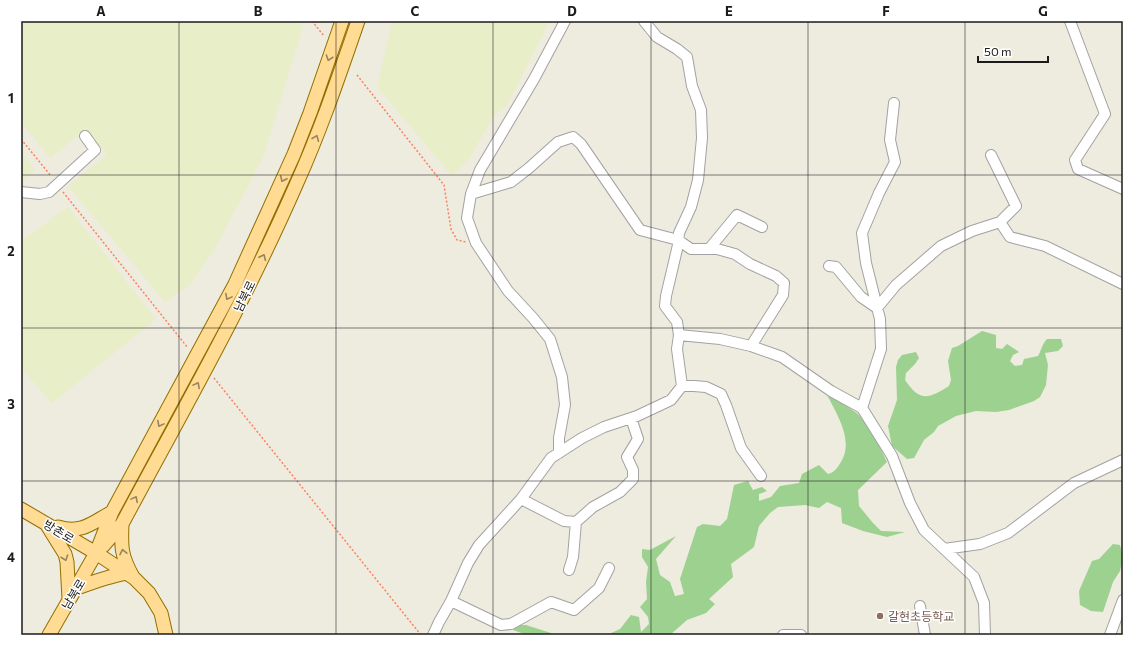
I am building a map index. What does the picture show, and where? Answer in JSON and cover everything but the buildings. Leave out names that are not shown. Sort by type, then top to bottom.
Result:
[{"type":"main road","name":"남북로","points":[[50,635],[96,553],[112,512],[235,284],[294,154],[342,21]]},
{"type":"main road","name":"남북로","points":[[96,553],[122,524],[250,285],[296,185],[328,108],[358,21]]},
{"type":"main road","name":"방촌로","points":[[21,509],[96,553],[131,576]]},
{"type":"main road","points":[[46,524],[69,530],[82,529],[112,512]]},
{"type":"main road","points":[[46,524],[65,554],[67,562],[69,600]]},
{"type":"main road","points":[[122,524],[121,548],[125,563],[131,576],[149,592],[161,613],[166,635]]},
{"type":"main road","points":[[77,588],[115,575],[131,576]]},
{"type":"street","points":[[558,453],[565,405],[562,377],[550,339],[508,291],[476,243],[467,218],[471,194],[480,170],[534,79],[565,21]]},
{"type":"street","points":[[433,635],[451,601],[468,563],[479,545],[521,498],[552,458],[582,438],[604,427],[631,418],[671,400],[682,386],[677,349],[679,335],[676,322],[666,306],[666,296],[678,245],[678,233],[691,207],[698,180],[702,138],[701,110],[692,86],[687,57],[657,37],[644,21]]},
{"type":"street","points":[[1070,21],[1105,114],[1075,160],[1078,169],[1123,189]]},
{"type":"street","points":[[862,408],[881,349],[880,319],[866,264],[862,232],[879,193],[895,162],[890,140],[894,103]]},
{"type":"street","points":[[21,192],[40,194],[49,192],[95,150],[85,136]]},
{"type":"street","points":[[471,194],[511,182],[530,168],[558,142],[573,137],[581,144],[640,230],[678,240],[691,249],[717,249],[735,254],[750,264],[776,276],[784,283],[783,295],[751,346]]},
{"type":"street","points":[[877,308],[896,285],[941,246],[972,231],[1000,222],[1016,206],[991,155]]},
{"type":"street","points":[[709,249],[737,215],[762,227]]},
{"type":"street","points":[[1000,222],[1010,237],[1044,246],[1123,284]]},
{"type":"street","points":[[829,266],[836,267],[861,297],[877,308]]},
{"type":"street","points":[[679,335],[720,339],[751,346],[782,357],[831,391],[862,408],[892,456],[910,503],[924,530],[974,577],[984,603],[985,635]]},
{"type":"street","points":[[682,386],[706,387],[721,394],[726,404],[741,448],[761,476]]},
{"type":"street","points":[[569,570],[573,557],[576,522],[593,507],[620,492],[633,479],[628,457],[638,439],[631,418]]},
{"type":"street","points":[[944,549],[980,544],[1008,533],[1074,483],[1123,460]]},
{"type":"street","points":[[521,498],[564,520],[576,522]]},
{"type":"street","points":[[451,601],[501,625],[511,624],[550,602],[574,610],[599,588],[609,568]]},
{"type":"street","points":[[1110,635],[1123,600]]},
{"type":"street","points":[[920,606],[925,635]]},
{"type":"street","points":[[783,635],[801,635]]},
{"type":"path","points":[[312,21],[325,37]]},
{"type":"path","points":[[357,75],[444,185],[452,229],[457,240],[476,243]]},
{"type":"path","points":[[21,139],[184,344]]},
{"type":"path","points":[[214,378],[421,635]]},
{"type":"green space","points":[[21,21],[298,21],[303,27],[263,157],[215,249],[190,285],[165,302],[68,186],[107,155],[86,129],[50,158],[21,122]]},
{"type":"green space","points":[[392,21],[550,21],[507,105],[495,114],[470,157],[452,176],[377,87]]},
{"type":"green space","points":[[21,152],[35,170],[21,182]]},
{"type":"green space","points":[[68,207],[156,319],[52,403],[21,368],[21,241]]},
{"type":"green space","points":[[982,331],[996,335],[996,348],[1002,349],[1007,344],[1019,352],[1013,355],[1010,361],[1015,366],[1022,365],[1024,359],[1038,356],[1047,339],[1061,339],[1063,346],[1058,351],[1045,353],[1048,365],[1046,385],[1040,397],[1034,401],[1009,410],[996,412],[976,411],[956,416],[938,426],[934,432],[924,440],[914,458],[907,459],[892,446],[888,426],[897,400],[896,367],[898,360],[902,355],[916,352],[919,358],[906,373],[905,380],[915,392],[920,395],[930,396],[949,386],[951,380],[948,361],[952,348],[958,346]]},
{"type":"green space","points":[[825,391],[858,414],[871,429],[887,462],[858,490],[859,506],[881,531],[905,532],[887,537],[863,531],[842,523],[841,508],[827,502],[819,508],[805,505],[778,507],[770,513],[759,526],[754,547],[731,564],[733,577],[709,599],[715,604],[706,613],[687,620],[670,635],[607,635],[620,629],[631,615],[639,617],[641,632],[649,624],[648,617],[640,607],[647,599],[646,582],[648,567],[642,557],[642,549],[650,550],[676,536],[656,559],[660,575],[670,582],[675,596],[684,594],[680,579],[697,527],[703,524],[720,526],[727,519],[734,485],[748,481],[753,490],[762,487],[767,491],[759,494],[759,501],[771,497],[780,486],[799,483],[802,474],[819,465],[828,474],[836,470],[845,453],[845,435],[838,416]]},
{"type":"green space","points":[[1113,544],[1120,545],[1123,557],[1120,571],[1113,582],[1103,612],[1091,611],[1080,605],[1079,591],[1092,561],[1099,559]]},
{"type":"green space","points":[[517,625],[526,625],[557,635],[527,635],[513,630]]},
{"type":"place","name":"갈현초등학교","points":[[880,616]]}]
